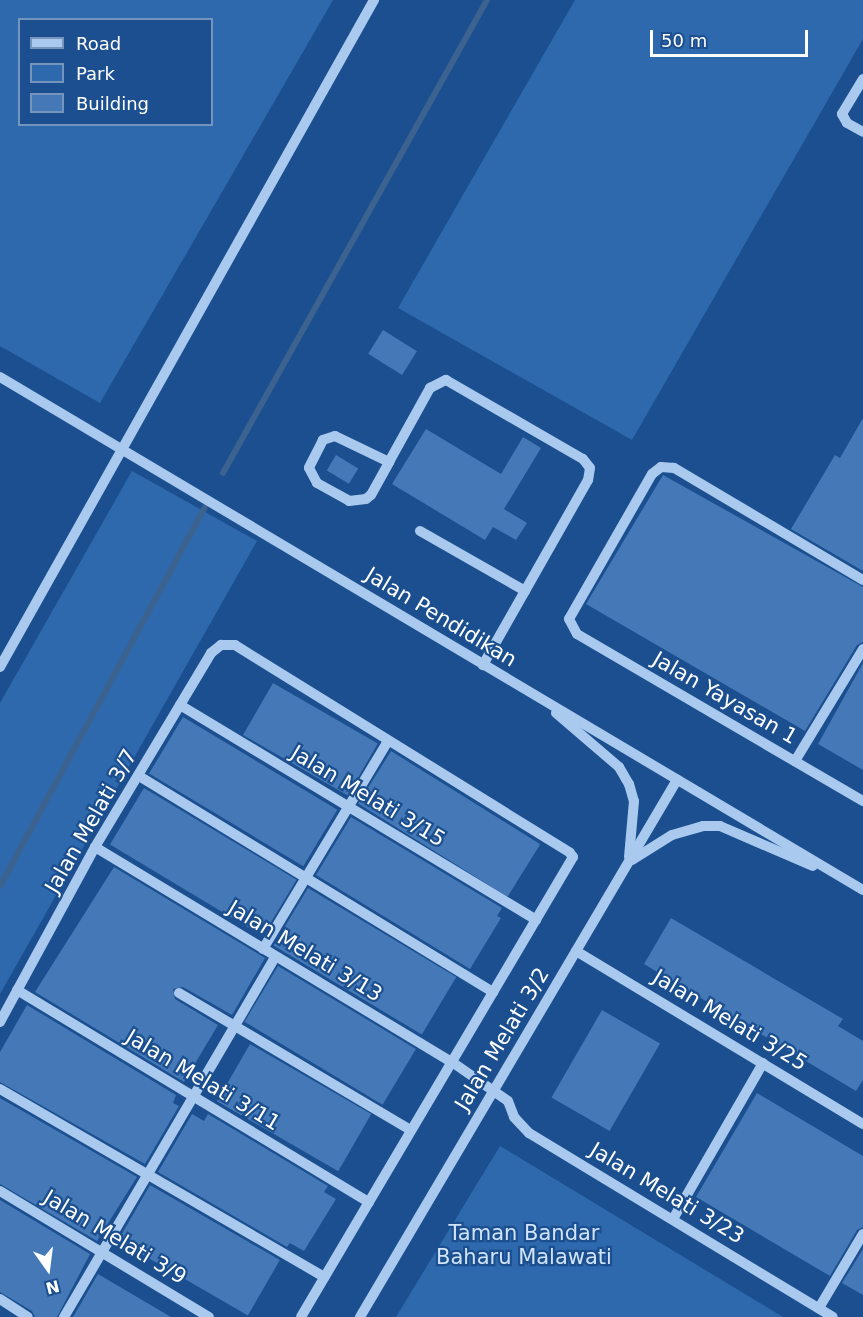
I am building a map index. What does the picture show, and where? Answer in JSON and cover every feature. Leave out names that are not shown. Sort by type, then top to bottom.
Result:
[{"type":"street","points":[[0,667],[120,449],[374,0]]},
{"type":"street","points":[[863,79],[842,114],[847,123],[863,132]]},
{"type":"street","name":"Jalan Pendidikan","points":[[0,377],[863,890]]},
{"type":"street","points":[[388,462],[335,436],[324,440],[309,468],[318,483],[355,502],[370,495],[430,388],[446,380],[587,463],[588,480],[483,665]]},
{"type":"street","name":"Jalan Yayasan 1","points":[[863,580],[674,468],[661,466],[652,474],[571,613],[570,625],[577,634],[863,801]]},
{"type":"street","points":[[420,531],[525,591]]},
{"type":"street","name":"Jalan Melati 3/7","points":[[0,1022],[95,847],[140,776],[211,653],[221,645],[235,645],[388,741]]},
{"type":"street","points":[[795,761],[863,650]]},
{"type":"street","points":[[538,697],[619,767],[629,784],[634,822],[628,862]]},
{"type":"street","name":"Jalan Melati 3/15","points":[[180,705],[536,920]]},
{"type":"street","points":[[263,949],[388,741],[566,849],[573,857],[300,1317]]},
{"type":"street","points":[[140,776],[305,879],[494,992]]},
{"type":"street","name":"Jalan Melati 3/2","points":[[360,1317],[677,780]]},
{"type":"street","points":[[628,862],[672,836],[703,826],[720,826],[779,854],[833,873]]},
{"type":"street","name":"Jalan Melati 3/13","points":[[95,847],[495,1089]]},
{"type":"street","name":"Jalan Melati 3/25","points":[[576,951],[863,1124]]},
{"type":"street","points":[[64,1317],[275,957]]},
{"type":"street","name":"Jalan Melati 3/11","points":[[17,990],[369,1202]]},
{"type":"street","points":[[180,993],[234,1028],[411,1130]]},
{"type":"street","points":[[673,1219],[763,1063]]},
{"type":"street","points":[[0,1089],[324,1277]]},
{"type":"street","name":"Jalan Melati 3/23","points":[[495,1089],[508,1101],[514,1117],[529,1133],[833,1317]]},
{"type":"street","name":"Jalan Melati 3/9","points":[[0,1191],[209,1317]]},
{"type":"street","points":[[819,1308],[863,1234]]},
{"type":"street","points":[[0,1299],[28,1317]]},
{"type":"green space","points":[[0,0],[333,0],[100,403],[0,346]]},
{"type":"green space","points":[[575,0],[863,0],[863,39],[632,440],[398,308]]},
{"type":"green space","points":[[132,471],[257,541],[0,994],[0,703]]},
{"type":"green space","name":"Taman Bandar Baharu Malawati","points":[[500,1146],[783,1317],[396,1317]]},
{"type":"building","points":[[383,330],[417,351],[402,375],[368,354]]},
{"type":"building","points":[[863,418],[863,571],[791,529],[835,455],[840,458]]},
{"type":"building","points":[[426,429],[501,474],[523,437],[541,448],[504,509],[527,523],[516,540],[493,527],[485,540],[392,484]]},
{"type":"building","points":[[336,455],[358,468],[349,484],[327,470]]},
{"type":"building","points":[[663,475],[863,587],[863,642],[857,645],[805,731],[586,604]]},
{"type":"building","points":[[863,663],[863,770],[818,744]]},
{"type":"building","points":[[273,683],[378,744],[348,795],[243,735]]},
{"type":"building","points":[[183,717],[337,810],[303,866],[149,774]]},
{"type":"building","points":[[391,751],[540,844],[507,897],[358,804]]},
{"type":"building","points":[[144,788],[297,880],[263,936],[110,845]]},
{"type":"building","points":[[351,817],[502,908],[497,916],[501,918],[470,969],[316,875]]},
{"type":"building","points":[[114,867],[265,958],[232,1015],[183,987],[173,989],[175,999],[218,1025],[184,1082],[35,992]]},
{"type":"building","points":[[308,888],[456,977],[422,1035],[273,945]]},
{"type":"building","points":[[671,918],[843,1019],[838,1026],[863,1041],[863,1080],[856,1091],[644,964]]},
{"type":"building","points":[[278,966],[416,1049],[383,1105],[245,1022]]},
{"type":"building","points":[[27,1005],[176,1095],[173,1103],[179,1106],[145,1164],[0,1082],[0,1052]]},
{"type":"building","points":[[602,1010],[660,1044],[610,1131],[552,1097]]},
{"type":"building","points":[[250,1044],[371,1114],[338,1171],[217,1101]]},
{"type":"building","points":[[757,1093],[863,1156],[863,1227],[857,1230],[830,1276],[696,1197]]},
{"type":"building","points":[[0,1098],[137,1177],[97,1241],[0,1184]]},
{"type":"building","points":[[192,1114],[204,1121],[208,1114],[328,1186],[324,1192],[336,1199],[304,1251],[290,1243],[287,1247],[158,1172]]},
{"type":"building","points":[[150,1185],[280,1260],[248,1315],[118,1240]]},
{"type":"building","points":[[0,1200],[90,1254],[57,1317],[35,1317],[32,1311],[0,1292]]},
{"type":"building","points":[[863,1249],[863,1295],[842,1283]]},
{"type":"building","points":[[98,1274],[171,1317],[73,1317]]},
{"type":"waterway","points":[[223,473],[487,0]]},
{"type":"waterway","points":[[0,886],[204,508]]}]
